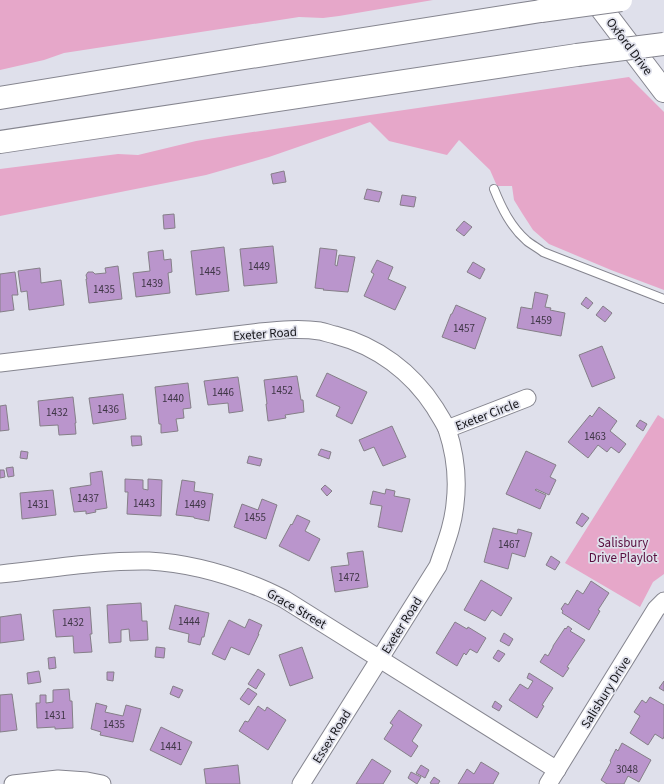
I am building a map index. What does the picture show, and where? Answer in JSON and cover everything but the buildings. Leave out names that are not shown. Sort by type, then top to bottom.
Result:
[{"type":"main road","name":"Oxford Drive","points":[[595,0],[664,91]]},
{"type":"main road","points":[[0,98],[541,11],[621,0]]},
{"type":"main road","points":[[0,142],[664,44]]},
{"type":"street","name":"Exeter Road","points":[[0,363],[292,329],[321,331],[349,339],[371,348],[391,360],[408,375],[427,395],[447,429],[453,454],[456,479],[455,504],[451,530],[438,566],[361,689]]},
{"type":"street","name":"Exeter Circle","points":[[447,429],[527,398]]},
{"type":"street","name":"Grace Street","points":[[0,574],[107,562],[150,562],[169,563],[214,571],[254,585],[284,599],[380,658],[553,777]]},
{"type":"street","name":"Salisbury Drive","points":[[553,777],[656,609],[664,601]]},
{"type":"street","name":"Essex Road","points":[[301,784],[361,689]]},
{"type":"street","points":[[13,784],[58,779],[87,781],[102,784]]},
{"type":"lane","points":[[494,189],[503,211],[513,226],[528,242],[543,252],[664,299]]},
{"type":"green space","points":[[0,0],[433,0],[339,16],[323,18],[299,17],[64,53],[44,60],[0,70]]},
{"type":"green space","points":[[629,77],[664,112],[664,290],[549,244],[533,230],[522,213],[514,200],[512,186],[497,186],[490,170],[459,140],[447,155],[389,141],[370,122],[269,157],[206,175],[0,216],[0,169],[118,154],[138,155],[196,141],[226,136]]},
{"type":"green space","name":"Salisbury Drive Playlot","points":[[658,415],[664,419],[664,574],[653,582],[640,607],[565,563]]}]
